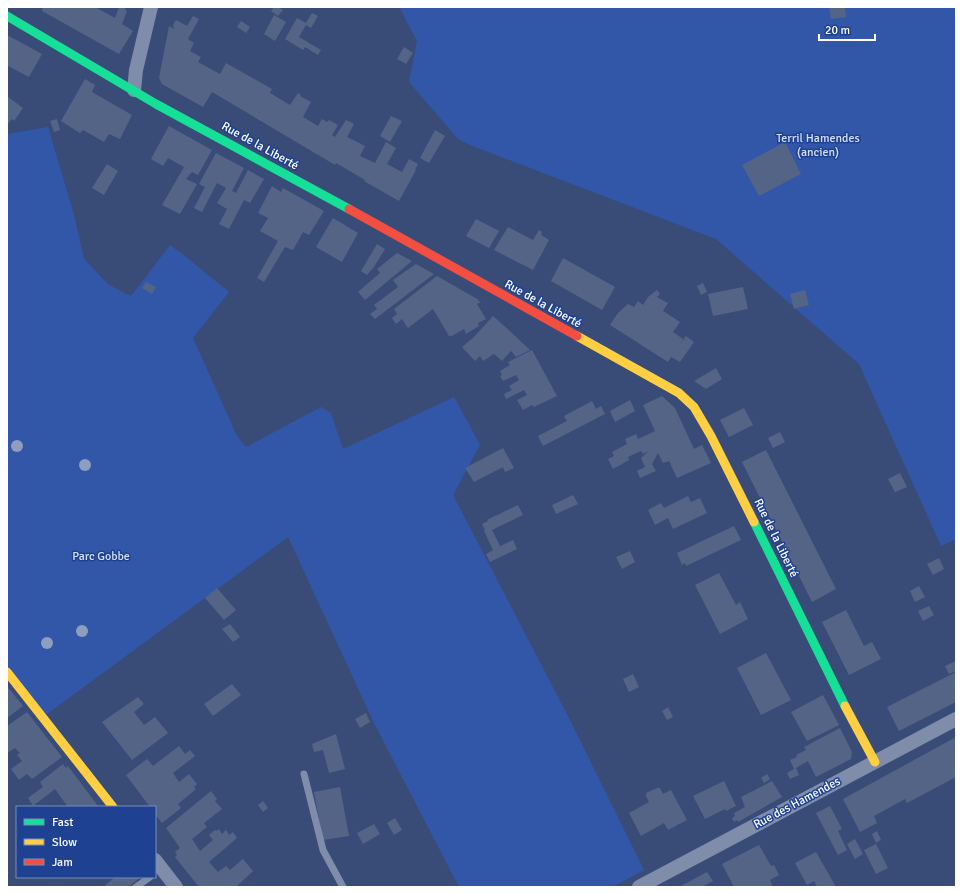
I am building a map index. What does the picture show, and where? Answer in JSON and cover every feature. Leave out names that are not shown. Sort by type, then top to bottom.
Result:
[{"type":"street","points":[[134,90],[136,70],[151,7]]},
{"type":"street","name":"Rue de la Liberté","points":[[7,16],[30,31],[134,90],[679,393],[694,407],[712,436],[860,736],[875,762]]},
{"type":"street","points":[[7,672],[112,806]]},
{"type":"street","name":"Rue des Hamendes","points":[[639,887],[956,719]]},
{"type":"street","points":[[157,867],[176,887]]},
{"type":"lane","points":[[304,774],[323,850],[343,887]]},
{"type":"lane","points":[[136,887],[149,878]]},
{"type":"green space","name":"Terril Hamendes (ancien)","points":[[399,7],[956,7],[956,539],[941,546],[859,364],[716,239],[475,147],[458,139],[409,82],[417,41]]},
{"type":"green space","name":"Parc Gobbe","points":[[48,127],[74,215],[84,259],[109,285],[131,296],[170,245],[229,292],[193,338],[237,436],[246,447],[321,407],[331,413],[343,449],[454,397],[480,445],[453,495],[570,720],[644,870],[612,887],[459,887],[375,725],[288,537],[43,717],[7,672],[7,134]]},
{"type":"building","points":[[43,7],[95,7],[115,18],[119,7],[126,7],[125,10],[127,11],[122,24],[133,31],[119,54],[42,11]]},
{"type":"building","points":[[274,7],[278,7],[283,10],[278,16],[271,11]]},
{"type":"building","points":[[829,7],[845,7],[846,17],[831,19]]},
{"type":"building","points":[[312,13],[318,16],[311,28],[306,25],[299,37],[321,50],[318,55],[305,47],[303,50],[285,39],[297,18],[306,23]]},
{"type":"building","points":[[274,15],[286,22],[275,41],[264,34]]},
{"type":"building","points":[[193,16],[199,19],[188,39],[194,43],[190,51],[201,57],[198,62],[220,74],[226,63],[272,89],[270,93],[290,105],[298,93],[301,95],[300,96],[311,102],[303,117],[318,126],[322,119],[327,122],[329,120],[338,125],[332,135],[335,137],[346,120],[354,124],[347,137],[365,146],[360,156],[375,163],[386,142],[396,148],[387,164],[402,172],[409,159],[418,164],[399,201],[212,92],[203,107],[162,84],[159,78],[169,26],[174,29],[173,25],[176,20],[187,26]]},
{"type":"building","points":[[241,21],[250,27],[246,33],[237,27]]},
{"type":"building","points":[[7,35],[42,54],[29,77],[8,66],[7,69]]},
{"type":"building","points":[[404,47],[413,53],[406,64],[397,59]]},
{"type":"building","points":[[85,79],[95,85],[92,92],[132,115],[120,139],[109,134],[104,142],[83,130],[80,133],[61,121]]},
{"type":"building","points":[[7,96],[23,108],[14,121],[12,119],[7,125]]},
{"type":"building","points":[[391,116],[402,121],[390,142],[380,136]]},
{"type":"building","points":[[57,119],[60,130],[54,132],[50,121]]},
{"type":"building","points":[[169,126],[212,150],[198,175],[192,172],[186,179],[197,184],[180,214],[162,205],[184,167],[168,158],[163,166],[151,159]]},
{"type":"building","points":[[435,130],[445,136],[429,163],[420,158]]},
{"type":"building","points":[[785,142],[801,174],[759,196],[742,165]]},
{"type":"building","points":[[216,153],[244,168],[232,191],[236,193],[248,170],[264,179],[250,203],[244,200],[229,229],[219,224],[227,209],[217,203],[226,188],[217,183],[202,212],[194,208],[205,187],[199,184]]},
{"type":"building","points":[[107,164],[118,171],[104,195],[92,188]]},
{"type":"building","points":[[272,186],[281,192],[283,188],[324,211],[309,235],[303,232],[293,250],[285,247],[264,282],[257,278],[278,241],[260,231],[268,218],[258,213]]},
{"type":"building","points":[[333,218],[358,233],[342,262],[316,247]]},
{"type":"building","points":[[476,219],[499,231],[489,248],[466,236]]},
{"type":"building","points":[[508,227],[533,240],[539,230],[542,232],[541,235],[549,240],[533,270],[494,250]]},
{"type":"building","points":[[377,244],[385,249],[374,267],[367,275],[361,271]]},
{"type":"building","points":[[397,253],[412,261],[365,300],[358,292],[380,273],[377,269]]},
{"type":"building","points":[[563,258],[615,287],[602,310],[551,281]]},
{"type":"building","points":[[416,264],[434,274],[375,319],[370,314],[377,309],[374,305],[398,287],[393,280]]},
{"type":"building","points":[[437,276],[481,302],[477,304],[486,319],[478,323],[479,326],[466,334],[464,329],[452,336],[449,336],[433,309],[408,328],[402,319],[396,324],[392,318],[397,314],[394,309]]},
{"type":"building","points":[[146,282],[156,287],[152,294],[142,288]]},
{"type":"building","points":[[703,283],[707,292],[701,295],[697,286]]},
{"type":"building","points":[[743,287],[748,309],[713,316],[708,294]]},
{"type":"building","points":[[657,290],[660,294],[657,297],[668,303],[663,311],[680,322],[673,332],[683,339],[680,344],[686,336],[694,342],[680,362],[671,357],[668,362],[610,325],[618,313],[628,304],[634,307],[638,301],[643,305],[648,297]]},
{"type":"building","points":[[805,290],[809,305],[794,309],[790,294]]},
{"type":"building","points":[[493,316],[530,350],[516,357],[511,351],[502,361],[494,354],[483,361],[480,356],[475,361],[462,347],[474,337]]},
{"type":"building","points":[[532,350],[557,396],[534,407],[532,405],[523,410],[517,400],[527,395],[524,390],[506,399],[504,394],[512,390],[509,386],[519,380],[516,375],[503,381],[500,376],[502,375],[500,371],[510,365],[508,362]]},
{"type":"building","points":[[716,368],[722,379],[706,389],[694,381]]},
{"type":"building","points":[[662,396],[675,408],[694,449],[702,445],[711,463],[677,478],[669,461],[663,463],[658,453],[652,464],[656,471],[640,478],[637,471],[645,467],[641,458],[649,451],[643,454],[641,451],[628,457],[629,460],[613,469],[608,459],[614,456],[612,452],[627,444],[625,439],[636,434],[638,439],[655,431],[643,405]]},
{"type":"building","points":[[630,400],[635,411],[615,422],[610,411]]},
{"type":"building","points":[[592,401],[596,409],[601,406],[605,414],[543,446],[538,436],[567,421],[564,416]]},
{"type":"building","points":[[744,408],[753,425],[729,437],[720,420]]},
{"type":"building","points":[[780,432],[785,442],[773,448],[768,438]]},
{"type":"building","points":[[503,448],[514,468],[505,472],[503,467],[474,482],[465,468]]},
{"type":"building","points":[[766,450],[836,589],[812,602],[742,462]]},
{"type":"building","points":[[900,473],[907,487],[895,492],[888,479]]},
{"type":"building","points":[[573,495],[578,504],[556,514],[552,505]]},
{"type":"building","points":[[688,496],[691,502],[700,498],[707,513],[673,529],[668,518],[655,525],[648,510],[661,503],[664,508]]},
{"type":"building","points":[[518,505],[523,515],[492,530],[500,546],[513,540],[517,549],[490,562],[486,554],[493,550],[482,524],[488,521],[487,520]]},
{"type":"building","points":[[734,526],[741,540],[686,566],[685,563],[682,565],[677,553]]},
{"type":"building","points":[[630,551],[635,562],[622,569],[616,557]]},
{"type":"building","points":[[939,558],[944,569],[933,575],[927,564]]},
{"type":"building","points":[[719,573],[736,605],[740,602],[748,619],[720,634],[695,585]]},
{"type":"building","points":[[919,586],[925,597],[915,602],[910,591]]},
{"type":"building","points":[[217,588],[236,610],[224,620],[205,598]]},
{"type":"building","points":[[929,606],[934,615],[923,621],[918,611]]},
{"type":"building","points":[[846,610],[864,646],[872,642],[881,659],[849,675],[822,622]]},
{"type":"building","points":[[230,624],[240,637],[233,642],[222,629]]},
{"type":"building","points":[[766,653],[791,700],[761,715],[737,668]]},
{"type":"building","points":[[956,661],[956,671],[949,674],[945,666]]},
{"type":"building","points":[[956,672],[956,702],[899,731],[887,707]]},
{"type":"building","points":[[633,674],[639,687],[629,692],[623,679]]},
{"type":"building","points":[[232,684],[241,695],[213,716],[204,704]]},
{"type":"building","points":[[7,686],[23,706],[7,718]]},
{"type":"building","points":[[823,695],[839,725],[807,741],[791,712]]},
{"type":"building","points":[[138,697],[144,704],[134,712],[144,725],[155,717],[168,733],[132,760],[102,722]]},
{"type":"building","points":[[668,707],[673,717],[667,720],[662,711]]},
{"type":"building","points":[[27,712],[62,757],[32,779],[27,774],[19,780],[11,769],[22,761],[17,755],[20,753],[15,748],[7,753],[7,726]]},
{"type":"building","points":[[366,713],[370,722],[360,728],[355,719]]},
{"type":"building","points":[[840,728],[852,752],[851,759],[816,777],[808,761],[796,768],[799,775],[790,779],[787,773],[794,769],[790,760],[806,750],[804,747]]},
{"type":"building","points":[[336,734],[345,769],[329,773],[323,750],[314,752],[312,744]]},
{"type":"building","points":[[956,737],[956,777],[907,803],[905,799],[874,816],[877,823],[860,832],[843,799]]},
{"type":"building","points":[[179,746],[185,754],[190,750],[195,756],[173,773],[179,782],[189,774],[197,784],[194,787],[196,789],[178,804],[181,808],[162,823],[156,815],[156,806],[149,806],[126,775],[147,759],[153,766]]},
{"type":"building","points":[[63,764],[66,768],[68,766],[98,806],[67,806],[55,789],[33,806],[28,798],[43,787],[40,782]]},
{"type":"building","points":[[767,774],[770,779],[764,783],[761,778]]},
{"type":"building","points":[[724,781],[736,806],[726,811],[725,809],[705,819],[693,796]]},
{"type":"building","points":[[772,781],[782,797],[738,822],[737,820],[734,822],[732,818],[735,816],[734,813],[745,807],[741,797]]},
{"type":"building","points":[[340,787],[349,836],[323,840],[314,792]]},
{"type":"building","points":[[660,788],[663,794],[671,790],[687,820],[668,830],[664,823],[641,836],[629,813],[649,802],[646,793]]},
{"type":"building","points":[[211,791],[217,799],[215,801],[222,809],[204,823],[207,827],[192,839],[200,851],[213,840],[209,835],[215,830],[216,831],[219,829],[222,834],[226,830],[229,835],[233,832],[237,838],[209,862],[218,872],[226,866],[230,870],[243,859],[253,871],[236,887],[199,887],[175,857],[177,855],[175,852],[180,848],[166,828]]},
{"type":"building","points":[[263,801],[268,808],[263,812],[258,805]]},
{"type":"building","points":[[830,806],[842,829],[838,831],[847,850],[838,855],[816,813]]},
{"type":"building","points":[[395,818],[402,830],[394,835],[387,823]]},
{"type":"building","points":[[374,824],[380,834],[363,844],[357,833]]},
{"type":"building","points":[[877,831],[881,840],[876,843],[872,834]]},
{"type":"building","points":[[855,839],[863,854],[855,859],[847,844]]},
{"type":"building","points":[[876,844],[888,868],[876,874],[864,850]]},
{"type":"building","points":[[759,845],[771,866],[774,865],[779,875],[770,880],[773,887],[734,887],[722,864]]},
{"type":"building","points":[[816,852],[836,887],[817,887],[814,881],[807,885],[795,863]]},
{"type":"building","points":[[707,872],[713,881],[702,887],[679,887]]},
{"type":"building","points":[[114,878],[140,878],[128,887],[103,887]]},
{"type":"traffic: fast","points":[[7,16],[156,104],[349,209]]},
{"type":"traffic: fast","points":[[754,522],[845,706]]},
{"type":"traffic: slow","points":[[577,336],[679,393],[694,407],[711,436],[754,522]]},
{"type":"traffic: slow","points":[[7,672],[112,806]]},
{"type":"traffic: slow","points":[[845,706],[875,762]]},
{"type":"traffic: jam","points":[[349,209],[577,336]]}]
